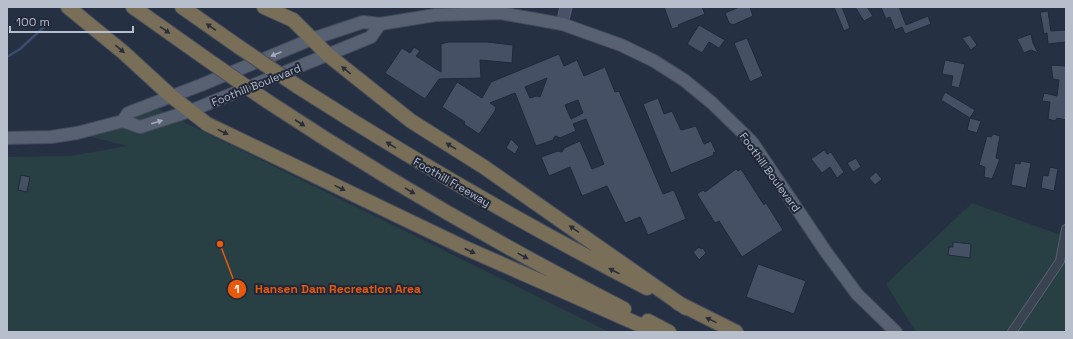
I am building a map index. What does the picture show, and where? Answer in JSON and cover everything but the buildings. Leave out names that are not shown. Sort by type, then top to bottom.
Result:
[{"type":"highway","points":[[68,7],[123,52],[171,96],[207,124],[463,247],[656,332]]},
{"type":"highway","points":[[133,7],[267,101],[434,206],[552,272],[669,332]]},
{"type":"highway","name":"Foothill Freeway","points":[[182,7],[297,86],[410,157],[566,246],[736,332]]},
{"type":"highway","points":[[264,7],[293,20],[328,55],[411,121],[484,167],[686,308]]},
{"type":"main road","points":[[562,24],[566,7]]},
{"type":"main road","name":"Foothill Boulevard","points":[[123,121],[128,112],[312,39],[363,22],[380,24],[435,15],[500,13],[562,24],[620,45],[654,61],[684,80],[712,102],[752,142],[830,258],[857,294],[896,332]]},
{"type":"main road","name":"Foothill Boulevard","points":[[7,138],[51,137],[77,133],[123,121],[140,127],[190,111],[371,37],[380,24]]},
{"type":"street","points":[[1012,332],[1060,261],[1066,229]]},
{"type":"green space","points":[[158,109],[609,332],[7,332],[7,157],[70,156],[127,146],[84,135]]},
{"type":"green space","points":[[972,203],[1066,237],[1066,332],[916,332],[886,284]]},
{"type":"waterway","points":[[7,57],[20,49],[44,27]]},
{"type":"place","name":"Hansen Dam Recreation Area","points":[[220,244]]}]
